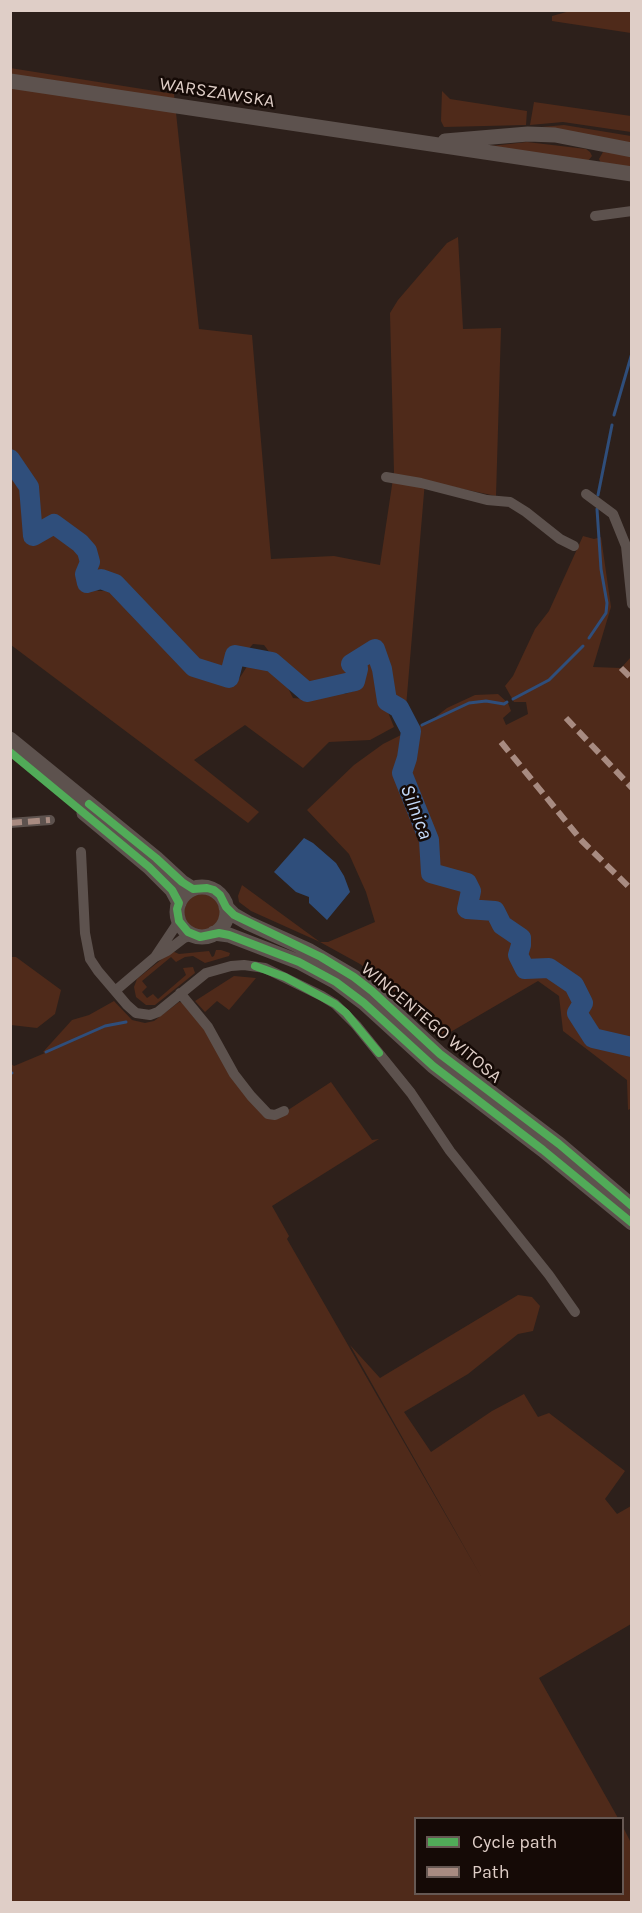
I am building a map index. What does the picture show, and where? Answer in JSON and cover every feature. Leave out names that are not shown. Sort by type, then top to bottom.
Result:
[{"type":"main road","name":"WARSZAWSKA","points":[[10,81],[632,174]]},
{"type":"main road","name":"WARSZAWSKA","points":[[418,143],[528,134],[555,135],[632,150]]},
{"type":"main road","points":[[597,170],[598,144]]},
{"type":"main road","points":[[10,739],[193,889]]},
{"type":"main road","points":[[10,752],[148,867],[172,890],[179,903]]},
{"type":"main road","points":[[193,889],[214,890],[220,895],[226,907],[224,922],[214,933],[200,937],[193,935],[184,929],[179,921],[177,909],[179,903],[182,897],[193,889]]},
{"type":"main road","name":"WINCENTEGO WITOSA","points":[[226,907],[248,923],[308,950],[354,977],[440,1054],[559,1144],[632,1206]]},
{"type":"main road","name":"WINCENTEGO WITOSA","points":[[214,933],[229,935],[299,962],[336,982],[370,1008],[425,1059],[632,1223]]},
{"type":"street","points":[[595,216],[632,211]]},
{"type":"street","points":[[386,477],[421,483],[487,500],[510,502],[560,539],[574,546]]},
{"type":"street","points":[[586,494],[613,514],[626,546],[632,604]]},
{"type":"street","points":[[10,822],[50,820]]},
{"type":"street","points":[[81,852],[88,951],[93,964],[136,1012],[150,1015],[158,1012],[206,974],[231,966],[244,965],[265,968],[335,1004],[356,1025],[411,1092],[450,1151],[549,1275],[574,1312]]},
{"type":"street","points":[[155,957],[179,921]]},
{"type":"street","points":[[115,991],[155,957],[184,938],[193,935]]},
{"type":"street","points":[[180,993],[208,1027],[234,1074],[251,1096],[268,1114],[275,1115],[284,1111]]},
{"type":"shaded area","points":[[570,11],[631,11],[631,33],[552,21],[552,16]]},
{"type":"shaded area","points":[[10,68],[174,94],[199,329],[252,335],[271,559],[334,556],[380,565],[394,472],[390,313],[398,300],[447,243],[458,237],[463,329],[501,328],[496,496],[425,481],[405,719],[400,717],[388,684],[385,659],[378,647],[369,647],[349,664],[358,676],[349,683],[301,690],[294,685],[264,645],[253,644],[236,668],[227,676],[194,664],[175,647],[148,608],[119,581],[99,582],[92,578],[89,571],[93,561],[89,545],[55,522],[35,533],[31,485],[24,463],[11,451]]},
{"type":"shaded area","points":[[442,91],[450,99],[527,111],[526,125],[444,127],[441,121]]},
{"type":"shaded area","points":[[534,102],[631,116],[631,132],[563,122],[530,125]]},
{"type":"shaded area","points":[[564,125],[631,136],[631,144],[530,128]]},
{"type":"shaded area","points":[[527,142],[586,149],[592,156],[588,161],[491,146]]},
{"type":"shaded area","points":[[603,152],[631,155],[631,168],[601,163],[599,159]]},
{"type":"shaded area","points":[[11,464],[18,469],[25,488],[25,518],[31,539],[39,540],[57,532],[84,552],[86,561],[83,568],[83,579],[87,588],[116,591],[135,606],[177,660],[194,671],[227,685],[239,679],[253,657],[261,652],[283,678],[293,698],[305,699],[327,691],[345,694],[359,689],[366,678],[364,670],[359,665],[363,659],[373,654],[378,662],[379,690],[394,727],[370,740],[329,742],[303,768],[245,725],[194,760],[259,812],[248,823],[11,645]]},
{"type":"shaded area","points":[[583,536],[594,539],[601,537],[611,607],[593,667],[621,668],[631,657],[632,1108],[628,1110],[627,1080],[563,1031],[559,996],[538,981],[442,1037],[385,983],[360,964],[320,942],[328,942],[375,922],[366,892],[349,854],[307,810],[354,765],[383,744],[475,695],[498,694],[508,703],[511,711],[503,718],[506,725],[528,714],[526,702],[514,702],[505,686],[513,676],[535,629],[549,611]]},
{"type":"shaded area","points":[[242,885],[320,942],[251,911],[239,902],[238,896]]},
{"type":"shaded area","points":[[202,892],[216,898],[222,912],[216,926],[202,932],[188,926],[182,912],[188,898]]},
{"type":"shaded area","points":[[216,950],[230,953],[229,956],[205,963],[193,956],[176,962],[171,957],[142,981],[147,987],[142,992],[147,998],[153,994],[158,999],[186,975],[183,968],[193,967],[195,973],[155,1005],[146,1005],[136,997],[134,987],[137,979],[172,951],[179,954],[209,951],[212,957]]},
{"type":"shaded area","points":[[11,957],[16,957],[61,990],[55,1014],[37,1028],[11,1025]]},
{"type":"shaded area","points":[[234,976],[256,978],[229,1010],[217,1001],[205,1012],[195,1001]]},
{"type":"shaded area","points":[[114,1001],[132,1020],[145,1023],[154,1021],[179,1002],[186,1003],[266,1115],[285,1112],[331,1082],[372,1140],[379,1139],[272,1206],[289,1236],[287,1239],[482,1578],[350,1345],[380,1378],[518,1295],[532,1297],[540,1306],[533,1331],[518,1334],[468,1374],[404,1412],[431,1452],[492,1411],[524,1394],[538,1417],[549,1413],[625,1471],[605,1499],[617,1514],[631,1506],[631,1624],[539,1678],[617,1817],[414,1817],[414,1895],[624,1895],[624,1829],[631,1843],[631,1902],[11,1902],[10,1063],[14,1066],[45,1053],[43,1052],[72,1020],[89,1015]]},
{"type":"water","points":[[304,838],[336,863],[350,892],[327,920],[309,903],[309,897],[296,892],[274,872]]},
{"type":"waterway","points":[[614,415],[632,353]]},
{"type":"waterway","points":[[598,495],[612,425]]},
{"type":"waterway","name":"Silnica","points":[[10,459],[29,487],[33,536],[54,524],[80,543],[87,551],[90,562],[85,574],[87,583],[101,579],[115,584],[194,667],[229,678],[235,655],[272,662],[307,692],[355,681],[358,669],[351,664],[375,649],[382,669],[387,701],[399,708],[411,731],[402,773],[429,840],[431,873],[467,883],[471,891],[467,909],[495,911],[502,925],[521,938],[518,955],[525,969],[549,968],[574,985],[583,1003],[577,1013],[593,1038],[632,1047]]},
{"type":"waterway","points":[[589,638],[606,613],[607,603],[601,569],[597,509]]},
{"type":"waterway","points":[[513,699],[549,680],[583,646]]},
{"type":"waterway","points":[[422,725],[469,703],[486,701],[504,704],[507,702]]},
{"type":"waterway","points":[[46,1052],[105,1026],[126,1022]]},
{"type":"marked path","points":[[621,668],[632,679]]},
{"type":"marked path","points":[[566,718],[632,788]]},
{"type":"marked path","points":[[501,742],[582,841],[632,890]]},
{"type":"marked path","points":[[10,823],[50,820]]},
{"type":"cycle path","points":[[10,752],[149,867],[172,890],[179,903],[177,909],[179,921],[188,932],[200,937],[219,933],[229,935],[299,962],[336,982],[364,1003],[433,1066],[543,1150],[632,1223]]},
{"type":"cycle path","points":[[89,804],[182,882],[193,889],[214,890],[234,915],[321,957],[354,977],[440,1054],[559,1144],[632,1206]]},
{"type":"cycle path","points":[[255,966],[285,977],[335,1004],[346,1013],[379,1053]]}]
